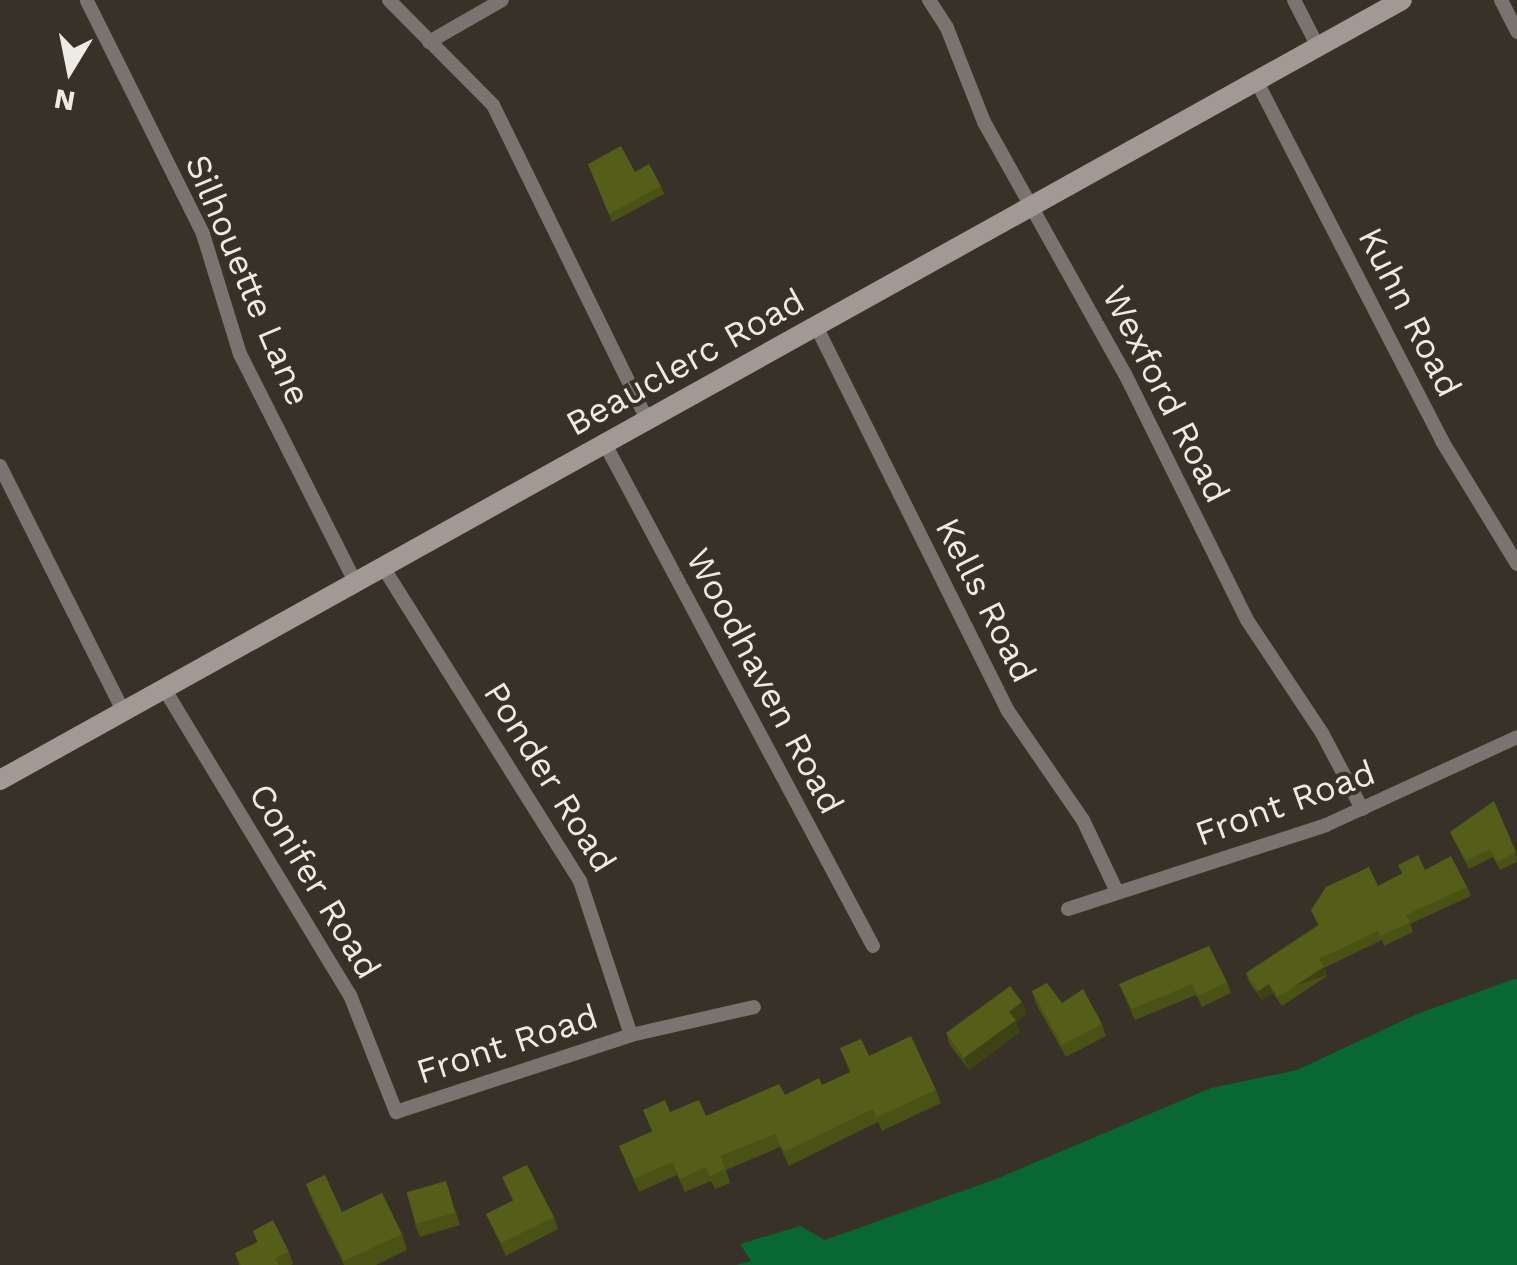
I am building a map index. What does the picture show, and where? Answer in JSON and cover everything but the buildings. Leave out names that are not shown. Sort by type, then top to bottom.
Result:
[{"type":"street","name":"Silhouette Lane","points":[[86,0],[204,234],[240,354],[355,582]]},
{"type":"street","points":[[388,0],[493,105],[647,420]]},
{"type":"street","points":[[429,42],[502,0]]},
{"type":"street","name":"Wexford Road","points":[[929,0],[1032,206],[1125,374],[1247,620],[1322,733],[1362,809]]},
{"type":"street","points":[[1294,0],[1318,46]]},
{"type":"street","name":"Beauclerc Road","points":[[0,780],[1402,0]]},
{"type":"street","points":[[1500,0],[1517,32]]},
{"type":"street","name":"Kuhn Road","points":[[1257,82],[1418,395],[1517,564]]},
{"type":"street","name":"Kells Road","points":[[816,326],[1008,710],[1083,820],[1116,892]]},
{"type":"street","name":"Woodhaven Road","points":[[605,444],[873,946]]},
{"type":"street","points":[[0,466],[123,711]]},
{"type":"street","name":"Ponder Road","points":[[383,567],[580,880],[631,1035]]},
{"type":"street","name":"Conifer Road","points":[[165,690],[350,996],[396,1112]]},
{"type":"street","name":"Front Road","points":[[1068,910],[1362,809],[1517,738]]},
{"type":"street","name":"Front Road","points":[[396,1112],[631,1035],[754,1007]]},
{"type":"shaded area","points":[[1517,978],[1517,1265],[736,1265],[751,1261],[740,1244],[800,1226],[825,1240],[996,1179],[1211,1088],[1297,1070],[1417,1014]]}]
